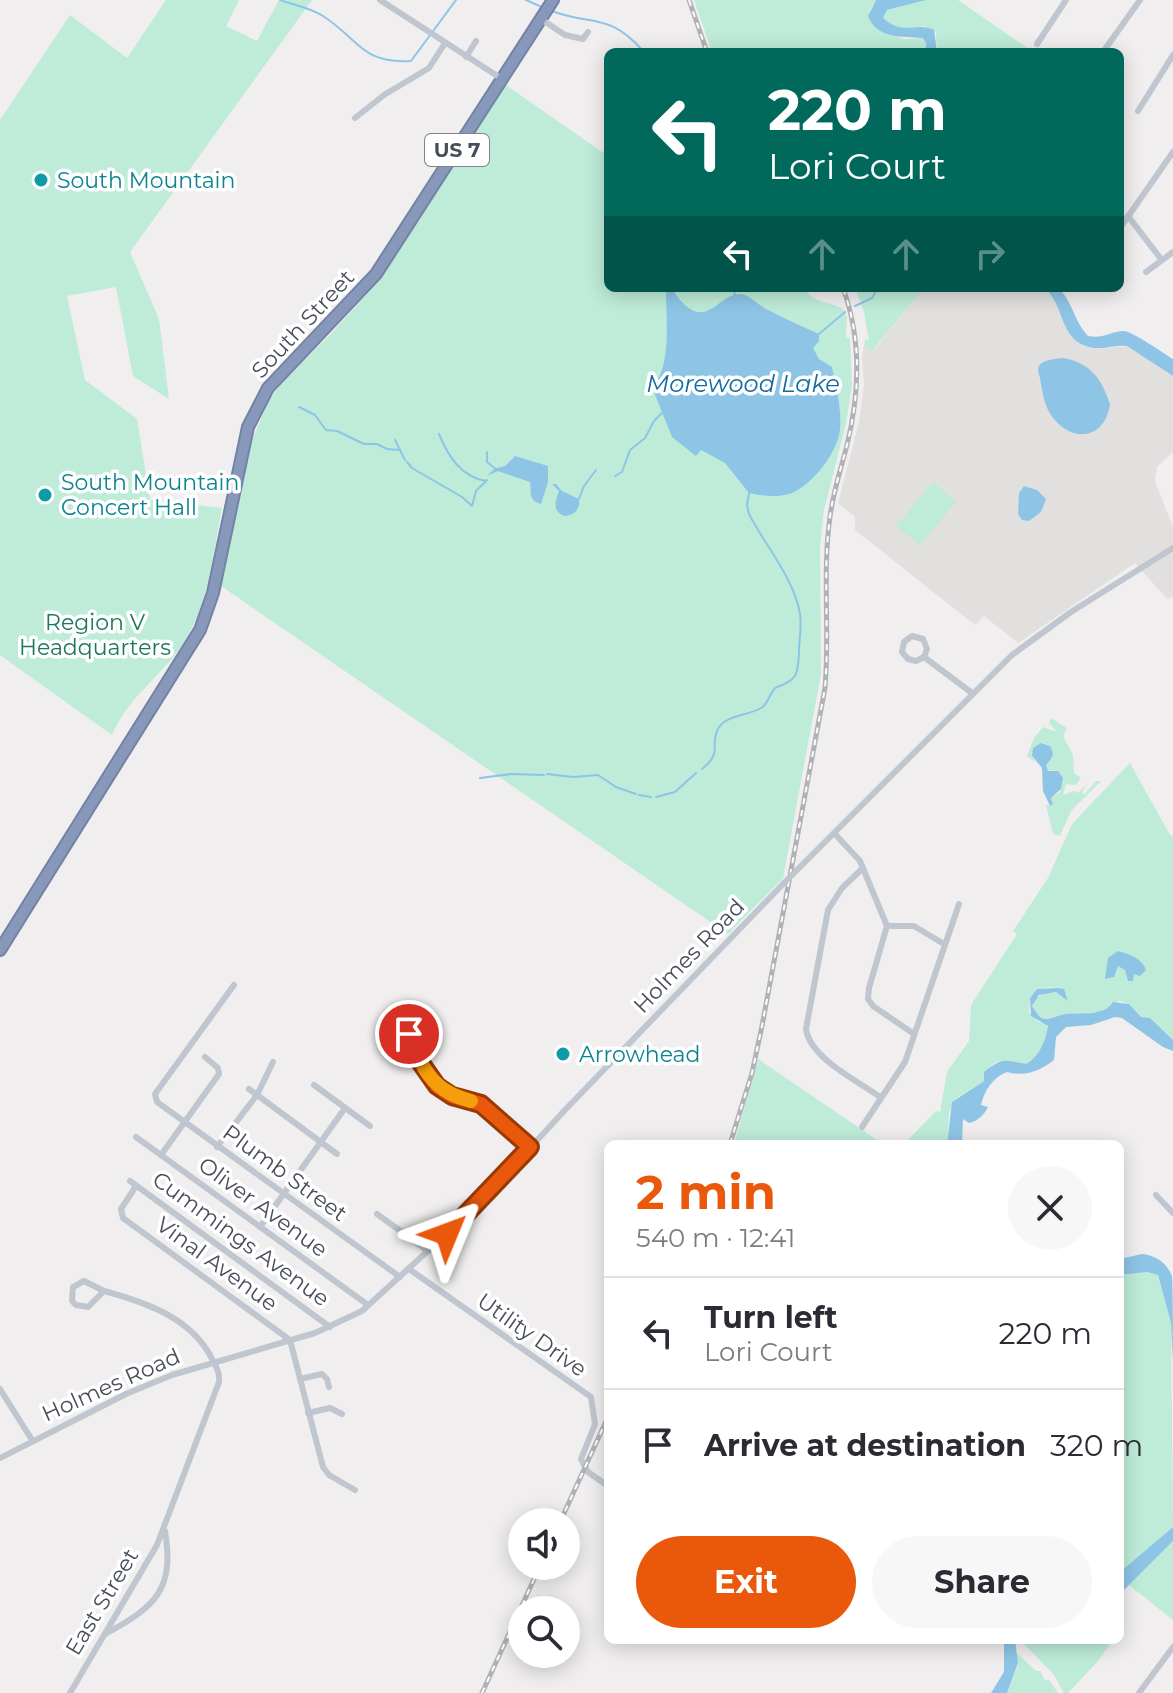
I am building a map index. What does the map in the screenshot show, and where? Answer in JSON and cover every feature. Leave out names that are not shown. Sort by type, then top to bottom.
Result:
[{"type":"highway","name":"South Street","points":[[0,950],[200,630],[213,593],[248,427],[262,397],[288,363],[342,312],[376,274],[547,9]]},
{"type":"street","points":[[380,0],[502,79]]},
{"type":"street","points":[[1037,44],[1066,0]]},
{"type":"street","points":[[1106,48],[1140,0]]},
{"type":"street","points":[[547,9],[574,39],[583,39],[588,32]]},
{"type":"street","points":[[466,57],[476,41]]},
{"type":"street","points":[[355,118],[384,95],[429,68],[445,43]]},
{"type":"street","points":[[1138,111],[1173,55]]},
{"type":"street","points":[[1124,222],[1173,152]]},
{"type":"street","points":[[1128,216],[1161,259]]},
{"type":"street","points":[[1146,272],[1173,252]]},
{"type":"street","name":"Holmes Road","points":[[0,1458],[126,1394],[172,1375],[330,1327],[368,1305],[477,1206],[784,883],[1012,655],[1173,548]]},
{"type":"street","points":[[916,636],[924,640],[927,649],[924,657],[914,662],[906,658],[902,648],[906,640],[916,636]]},
{"type":"street","points":[[924,657],[972,693]]},
{"type":"street","points":[[835,834],[854,852],[887,926],[868,999],[914,1034]]},
{"type":"street","points":[[863,868],[838,893],[827,913],[806,1033],[817,1053],[880,1097]]},
{"type":"street","points":[[862,1127],[904,1064],[959,904]]},
{"type":"street","points":[[887,926],[914,926],[944,944]]},
{"type":"street","name":"Plumb Street","points":[[234,985],[155,1094],[157,1102],[400,1277]]},
{"type":"street","points":[[416,1056],[405,1058],[398,1054],[395,1048],[398,1038],[409,1034],[416,1039],[416,1056],[437,1086],[452,1096],[481,1104],[530,1147]]},
{"type":"street","points":[[161,1155],[220,1071],[205,1057]]},
{"type":"street","points":[[217,1147],[257,1095],[273,1062]]},
{"type":"street","points":[[314,1085],[370,1126]]},
{"type":"street","points":[[249,1089],[337,1154]]},
{"type":"street","points":[[260,1227],[345,1108]]},
{"type":"street","name":"Oliver Avenue","points":[[136,1137],[368,1305]]},
{"type":"street","name":"Vinal Avenue","points":[[133,1184],[121,1209],[123,1218],[290,1340]]},
{"type":"street","name":"Cummings Avenue","points":[[133,1184],[330,1327]]},
{"type":"street","points":[[1156,1195],[1173,1213]]},
{"type":"street","points":[[377,1214],[428,1251]]},
{"type":"street","name":"Utility Drive","points":[[409,1269],[591,1397],[595,1424],[581,1459],[588,1472],[604,1483]]},
{"type":"street","points":[[104,1291],[88,1307],[72,1301],[73,1287],[84,1281],[142,1303],[173,1318],[207,1349],[213,1363]]},
{"type":"street","points":[[290,1340],[323,1467],[334,1479],[355,1490]]},
{"type":"street","name":"East Street","points":[[70,1693],[164,1529],[218,1389],[220,1377],[213,1363]]},
{"type":"street","points":[[300,1379],[322,1374],[329,1387]]},
{"type":"street","points":[[0,1389],[32,1440]]},
{"type":"street","points":[[308,1413],[330,1408],[342,1414]]},
{"type":"street","points":[[102,1636],[147,1606],[160,1593],[165,1584],[168,1559],[164,1529]]},
{"type":"street","points":[[1139,1693],[1173,1647]]},
{"type":"shaded area","points":[[921,292],[1048,292],[1055,298],[1072,337],[1082,345],[1099,349],[1127,346],[1173,376],[1173,452],[1157,467],[1155,481],[1173,527],[1173,597],[1167,599],[1135,563],[1018,643],[984,616],[975,625],[855,530],[855,517],[838,503],[859,422],[864,385],[864,345],[873,351]]},
{"type":"green space","name":"Region V Headquarters","points":[[166,0],[239,0],[226,26],[257,41],[279,0],[312,0],[130,252],[159,319],[169,399],[133,376],[116,287],[67,296],[85,380],[137,419],[150,500],[222,508],[209,578],[192,629],[174,656],[127,708],[112,735],[0,655],[0,120],[70,15],[127,58]]},
{"type":"green space","points":[[694,0],[876,0],[869,12],[885,32],[904,39],[923,38],[926,43],[926,48],[711,48]]},
{"type":"green space","points":[[926,0],[958,0],[1027,48],[937,48],[936,33],[924,26],[897,27],[883,18],[887,10]]},
{"type":"green space","points":[[506,85],[604,153],[604,292],[807,292],[817,300],[843,309],[847,317],[846,337],[850,338],[852,384],[846,424],[824,510],[820,546],[821,674],[783,878],[728,934],[221,586],[251,443],[268,402],[285,378],[330,335],[375,285]]},
{"type":"green space","points":[[856,292],[921,292],[872,351],[864,345],[865,339],[869,341]]},
{"type":"green space","points":[[933,482],[956,502],[920,545],[896,526]]},
{"type":"green space","points":[[1051,718],[1067,728],[1063,736],[1073,755],[1074,773],[1081,778],[1076,785],[1066,784],[1063,795],[1074,791],[1078,793],[1087,784],[1082,792],[1084,795],[1096,781],[1101,781],[1071,811],[1060,836],[1053,834],[1046,805],[1053,804],[1051,798],[1060,792],[1063,780],[1057,771],[1047,770],[1046,764],[1052,759],[1050,746],[1043,743],[1032,756],[1035,762],[1027,756],[1034,738],[1043,727],[1057,732],[1049,723]]},
{"type":"green space","points":[[1130,763],[1173,836],[1173,1040],[1150,1018],[1141,1017],[1129,1004],[1119,1001],[1100,1012],[1065,1014],[1045,1019],[1032,1006],[1036,998],[1053,992],[1068,1000],[1064,990],[1052,987],[1037,989],[1030,998],[1029,1012],[1038,1022],[1046,1023],[1048,1029],[1033,1061],[1025,1064],[997,1062],[987,1071],[984,1081],[955,1099],[949,1113],[947,1140],[908,1140],[936,1111],[940,1112],[947,1072],[969,1041],[971,1005],[1017,934],[1013,931],[1048,878],[1072,824]]},
{"type":"green space","points":[[758,1059],[877,1140],[735,1140]]},
{"type":"green space","points":[[1147,1272],[1158,1275],[1171,1323],[1173,1527],[1124,1569],[1124,1275]]},
{"type":"green space","points":[[1173,1541],[1173,1620],[1129,1585]]},
{"type":"green space","points":[[1024,1644],[1110,1644],[1068,1693],[1064,1693],[1054,1675]]},
{"type":"green space","points":[[1017,1653],[1036,1671],[1040,1671],[1058,1693],[1007,1693],[1018,1665]]},
{"type":"water","points":[[876,0],[926,0],[887,10],[883,18],[898,27],[934,30],[936,48],[926,48],[923,38],[884,33],[872,24],[868,16]]},
{"type":"water","name":"Morewood Lake","points":[[666,292],[674,292],[686,306],[704,312],[736,294],[745,295],[766,309],[819,334],[819,341],[813,348],[819,359],[832,367],[840,429],[835,447],[816,475],[800,489],[781,496],[749,493],[725,463],[701,450],[696,456],[672,437],[652,387],[663,368]]},
{"type":"water","points":[[1048,292],[1062,292],[1088,336],[1098,337],[1123,331],[1173,359],[1173,376],[1127,346],[1094,348],[1079,343],[1067,329]]},
{"type":"water","points":[[1073,360],[1094,373],[1110,404],[1101,425],[1086,434],[1068,431],[1047,407],[1038,368],[1047,361]]},
{"type":"water","points":[[515,456],[548,466],[548,482],[541,504],[532,498],[530,482],[498,471],[487,476]]},
{"type":"water","points":[[552,484],[579,499],[578,509],[574,513],[565,516],[558,512],[556,502],[559,491]]},
{"type":"water","points":[[1024,486],[1037,490],[1046,499],[1041,512],[1029,521],[1022,520],[1018,514],[1019,493]]},
{"type":"water","points":[[1041,743],[1050,746],[1053,754],[1046,765],[1048,771],[1058,771],[1063,778],[1061,789],[1051,798],[1053,804],[1050,806],[1043,791],[1042,768],[1032,756],[1033,748]]},
{"type":"water","points":[[1118,951],[1131,955],[1146,970],[1140,976],[1134,974],[1133,981],[1128,981],[1125,970],[1118,966],[1114,977],[1105,979],[1108,958]]},
{"type":"water","points":[[1037,989],[1064,989],[1068,1001],[1056,992],[1039,995],[1032,1006],[1041,1018],[1098,1012],[1113,1002],[1129,1004],[1141,1017],[1150,1018],[1173,1040],[1173,1051],[1122,1018],[1066,1027],[1056,1037],[1054,1060],[1032,1072],[1007,1072],[997,1077],[984,1095],[981,1105],[988,1107],[983,1115],[969,1123],[963,1119],[962,1140],[947,1140],[952,1102],[984,1081],[984,1072],[995,1064],[1008,1061],[1026,1064],[1038,1053],[1048,1026],[1031,1016],[1030,998]]},
{"type":"water","points":[[1142,1254],[1151,1256],[1160,1260],[1172,1276],[1173,1367],[1171,1323],[1158,1275],[1147,1272],[1124,1275],[1124,1258]]},
{"type":"water","points":[[1173,1527],[1173,1541],[1124,1590],[1124,1569]]},
{"type":"water","points":[[1004,1644],[1016,1644],[1018,1663],[1007,1693],[991,1693],[1004,1672]]},
{"type":"waterway","points":[[280,0],[323,16],[371,54],[394,61],[411,61],[456,0]]},
{"type":"waterway","points":[[526,0],[544,8]]},
{"type":"waterway","points":[[549,10],[609,25],[640,48]]},
{"type":"waterway","points":[[855,306],[872,298],[876,292]]},
{"type":"waterway","points":[[819,334],[845,312]]},
{"type":"waterway","points":[[299,407],[315,415],[326,430],[337,431],[364,444],[400,450]]},
{"type":"waterway","points":[[615,476],[622,472],[630,450],[645,438],[662,413]]},
{"type":"waterway","points":[[439,434],[456,464],[469,475],[486,481]]},
{"type":"waterway","points":[[395,440],[405,460]]},
{"type":"waterway","points":[[487,452],[487,462],[497,470]]},
{"type":"waterway","points":[[407,462],[472,506],[476,491],[487,480]]},
{"type":"waterway","points":[[579,499],[596,470]]},
{"type":"waterway","points":[[702,769],[714,754],[715,737],[720,726],[763,706],[775,688],[795,676],[798,667],[801,624],[797,601],[786,575],[749,514],[749,493]]},
{"type":"waterway","points":[[656,797],[675,792],[696,773]]},
{"type":"waterway","points":[[480,778],[511,774],[544,775]]},
{"type":"waterway","points":[[547,774],[573,777],[598,775],[616,787],[636,794]]},
{"type":"waterway","points":[[639,795],[651,797]]},
{"type":"railway","points":[[689,0],[706,48]]},
{"type":"railway","points":[[731,1140],[752,1073],[762,1026],[825,688],[828,538],[833,499],[855,405],[857,366],[853,327],[844,292]]},
{"type":"railway","points":[[566,1508],[604,1426]]},
{"type":"railway","points":[[482,1693],[534,1580]]},
{"type":"slow traffic","points":[[424,1068],[445,1092],[471,1101]]},
{"type":"place","name":"South Mountain","points":[[41,180]]},
{"type":"place","name":"South Mountain Concert Hall","points":[[45,495]]},
{"type":"place","name":"Arrowhead","points":[[563,1054]]},
{"type":"route","points":[[409,1034],[418,1044],[416,1056],[437,1086],[452,1096],[481,1104],[530,1147],[447,1234]]}]
